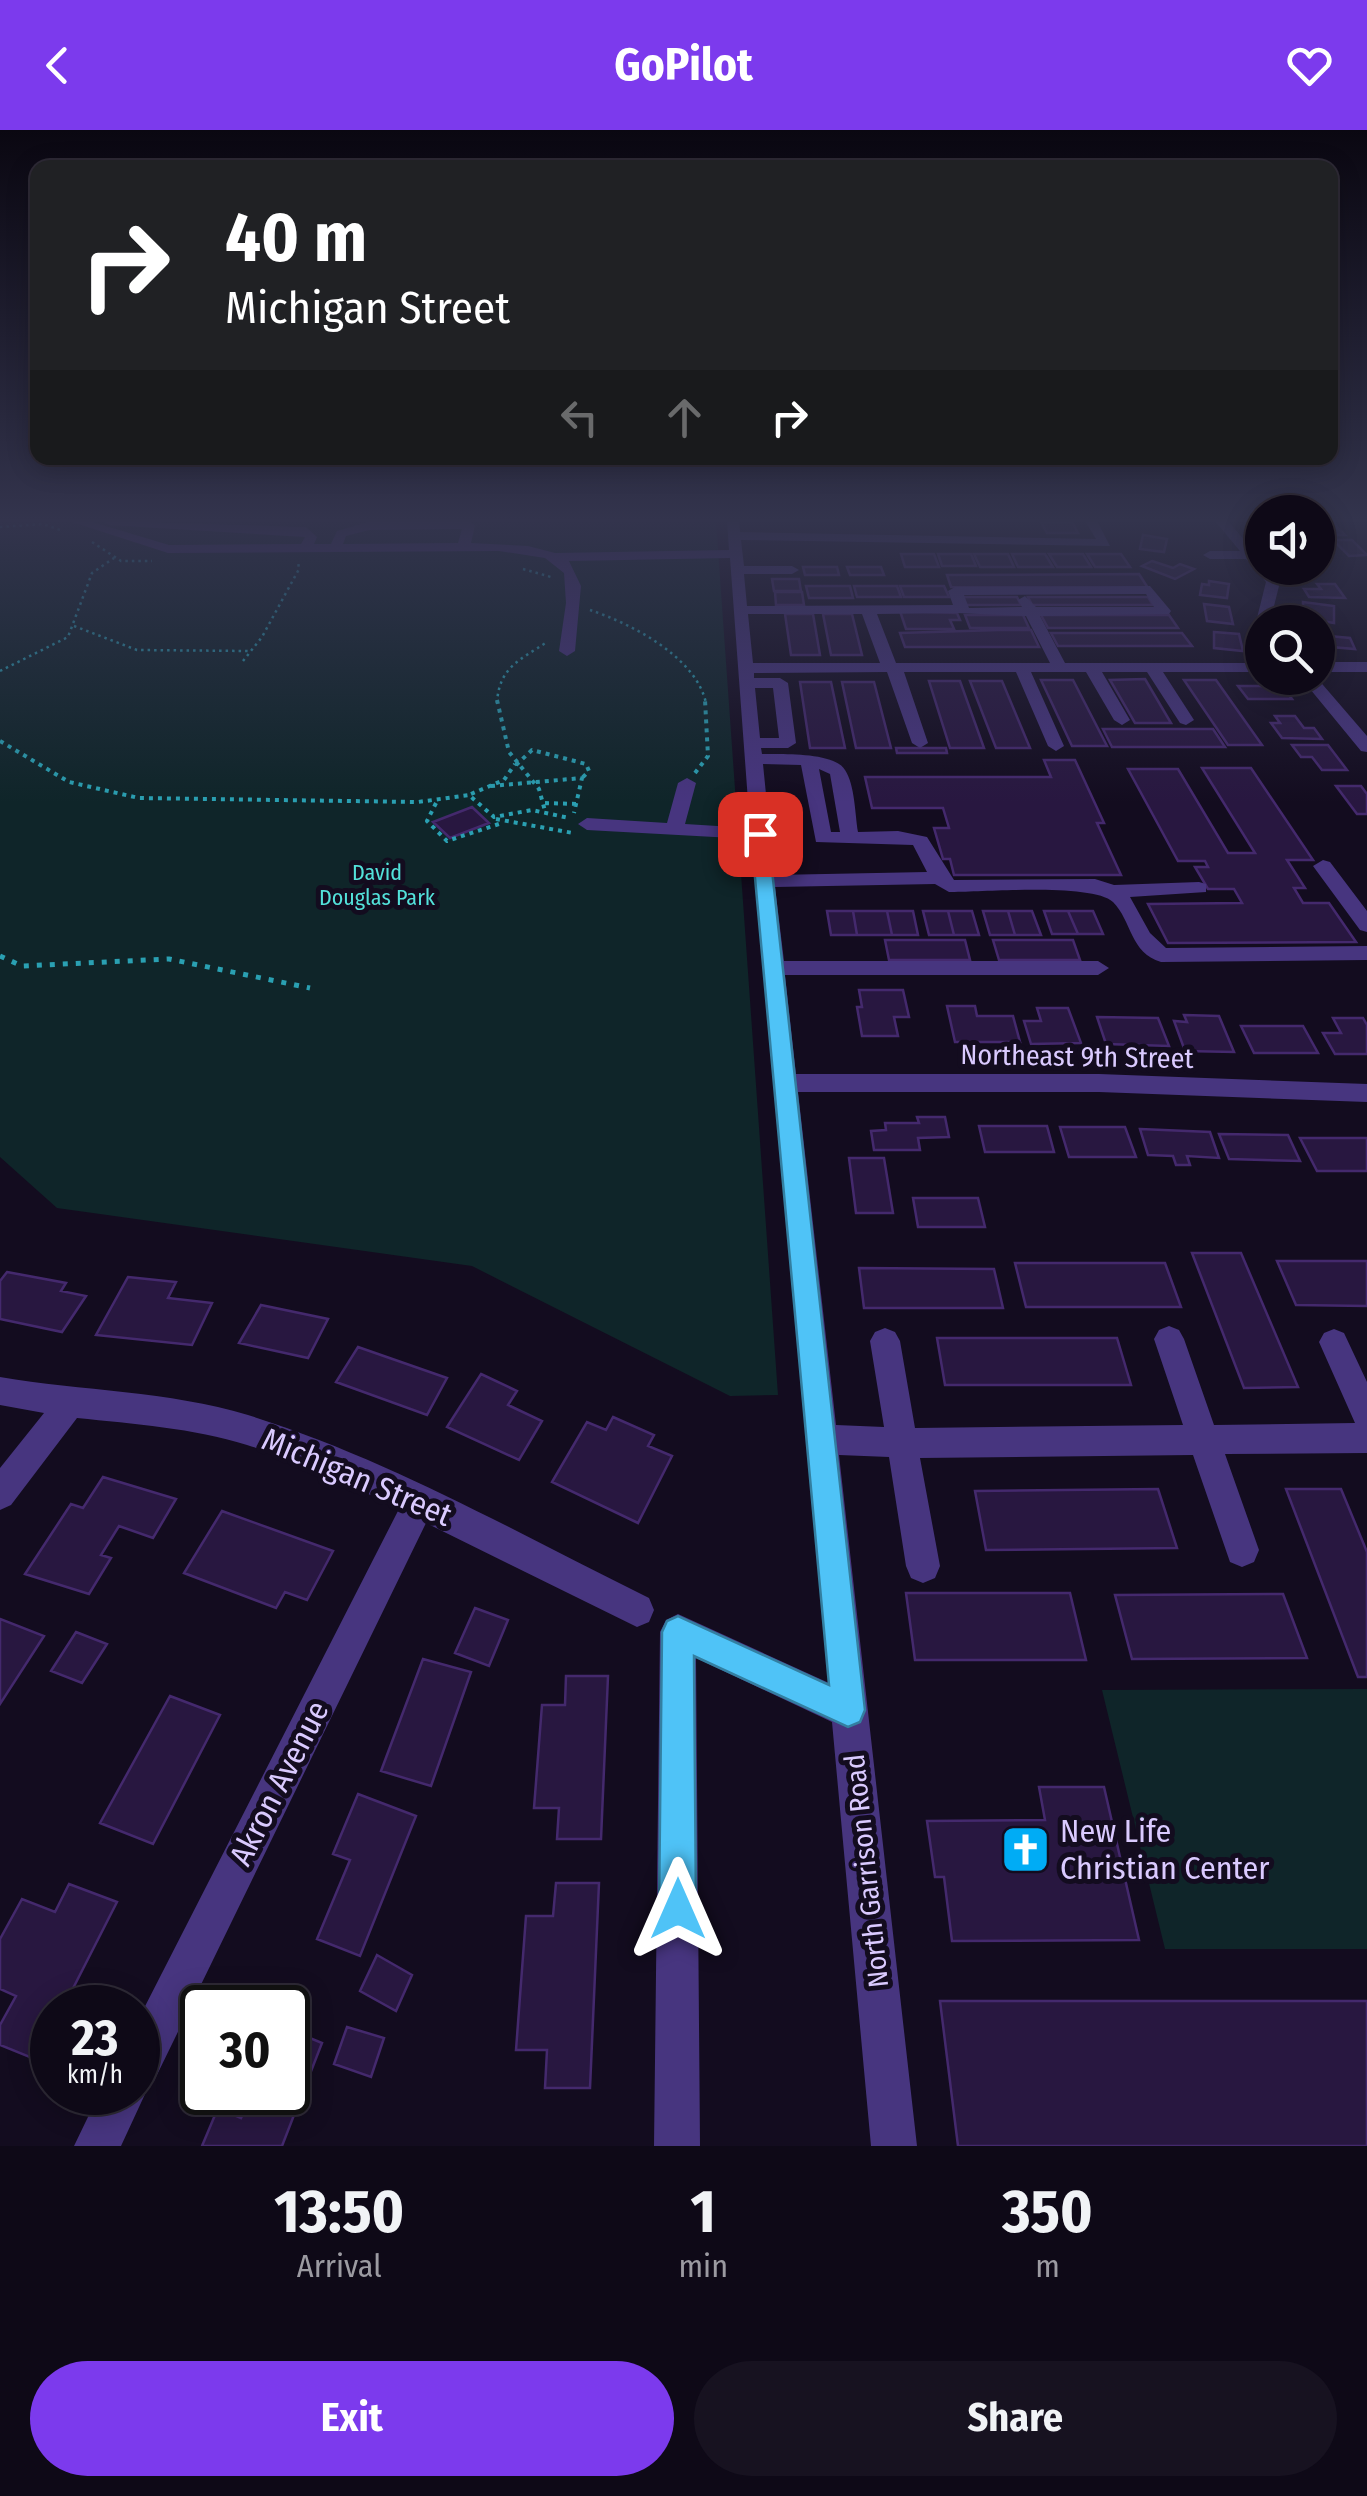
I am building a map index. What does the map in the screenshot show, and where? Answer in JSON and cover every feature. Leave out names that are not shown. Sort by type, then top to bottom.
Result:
[{"type":"street","points":[[567,651],[571,615]]},
{"type":"street","name":"North Garrison Road","points":[[740,615],[894,2146]]},
{"type":"street","points":[[870,615],[884,658],[900,678],[920,743]]},
{"type":"street","points":[[1032,615],[1057,662]]},
{"type":"street","points":[[916,668],[914,660],[920,656],[1057,662],[1188,656],[1203,667]]},
{"type":"street","points":[[746,676],[892,668],[1021,668],[1057,662],[1091,667],[1245,667]]},
{"type":"street","points":[[1335,666],[1367,666]]},
{"type":"street","points":[[1091,667],[1122,720]]},
{"type":"street","points":[[1152,667],[1186,720]]},
{"type":"street","points":[[1021,668],[1056,746]]},
{"type":"street","points":[[746,676],[780,683],[788,743],[752,751]]},
{"type":"street","points":[[1323,695],[1367,747]]},
{"type":"street","points":[[752,751],[833,766],[839,774],[850,838]]},
{"type":"street","points":[[809,763],[823,838],[898,837],[920,841],[940,878],[950,886],[1095,886],[1116,891],[1199,888]]},
{"type":"street","points":[[676,828],[687,782]]},
{"type":"street","points":[[586,824],[760,834]]},
{"type":"street","points":[[1323,866],[1367,925]]},
{"type":"street","points":[[765,881],[940,878]]},
{"type":"street","points":[[1116,891],[1126,902],[1146,946],[1161,955],[1367,953]]},
{"type":"street","points":[[774,968],[1098,968]]},
{"type":"street","name":"Northeast 9th Street","points":[[786,1083],[1099,1083],[1367,1094]]},
{"type":"street","points":[[1169,1339],[1242,1550]]},
{"type":"street","points":[[885,1342],[923,1566]]},
{"type":"street","points":[[1334,1342],[1367,1416]]},
{"type":"street","name":"Michigan Street","points":[[0,1391],[160,1412],[245,1429],[340,1463],[637,1610]]},
{"type":"street","points":[[0,1494],[70,1403]]},
{"type":"street","points":[[824,1438],[901,1443],[1367,1438]]},
{"type":"street","name":"Akron Avenue","points":[[160,2021],[420,1501]]},
{"type":"street","points":[[678,2146],[678,1632],[848,1710]]},
{"type":"street","points":[[97,2146],[112,2115]]},
{"type":"path","points":[[0,671],[58,644],[74,626],[77,615]]},
{"type":"path","points":[[242,661],[274,615]]},
{"type":"path","points":[[604,615],[696,678],[704,695],[708,756],[687,782]]},
{"type":"path","points":[[74,626],[107,642],[137,650],[248,651]]},
{"type":"path","points":[[544,812],[545,803],[536,783],[515,764],[502,732],[496,689],[509,665],[548,642]]},
{"type":"path","points":[[0,741],[60,778],[112,793],[217,801],[373,799],[436,804],[491,786],[513,772],[515,764],[532,750],[586,764],[589,770],[582,778],[572,819],[544,812],[494,818],[470,794]]},
{"type":"path","points":[[491,786],[582,778]]},
{"type":"path","points":[[545,803],[576,804]]},
{"type":"path","points":[[436,804],[428,821],[448,841],[502,823]]},
{"type":"path","points":[[0,956],[22,966],[169,959],[310,988]]},
{"type":"green space","name":"David Douglas Park","points":[[0,615],[723,615],[778,1395],[730,1396],[472,1266],[57,1208],[0,1157]]},
{"type":"green space","points":[[1367,1689],[1367,1949],[1165,1949],[1102,1690]]},
{"type":"building","points":[[785,615],[813,615],[820,655],[791,655]]},
{"type":"building","points":[[823,615],[852,615],[862,655],[831,655]]},
{"type":"building","points":[[901,615],[958,615],[960,620],[950,620],[954,629],[906,629]]},
{"type":"building","points":[[965,615],[1023,615],[1029,628],[970,628]]},
{"type":"building","points":[[1041,615],[1169,615],[1178,628],[1048,628]]},
{"type":"building","points":[[1206,615],[1231,615],[1233,624],[1207,621]]},
{"type":"building","points":[[1031,630],[1039,647],[905,647],[900,633]]},
{"type":"building","points":[[1214,632],[1239,634],[1243,651],[1214,648]]},
{"type":"building","points":[[1051,633],[1182,633],[1192,646],[1058,646]]},
{"type":"building","points":[[1335,637],[1350,638],[1355,649],[1335,647]]},
{"type":"building","points":[[1145,679],[1171,723],[1135,723],[1110,680]]},
{"type":"building","points":[[1041,680],[1073,680],[1107,746],[1072,746]]},
{"type":"building","points":[[1184,680],[1216,680],[1262,745],[1228,745]]},
{"type":"building","points":[[929,681],[960,681],[984,748],[950,748]]},
{"type":"building","points":[[970,681],[1002,681],[1030,748],[996,748]]},
{"type":"building","points":[[800,682],[831,682],[845,748],[810,748]]},
{"type":"building","points":[[842,682],[874,682],[891,748],[856,748]]},
{"type":"building","points":[[1238,686],[1245,686],[1245,695],[1289,695],[1292,699],[1248,699]]},
{"type":"building","points":[[1275,716],[1295,716],[1304,728],[1314,728],[1322,739],[1282,738],[1271,723],[1280,723]]},
{"type":"building","points":[[1103,729],[1213,729],[1225,747],[1112,747]]},
{"type":"building","points":[[1292,745],[1328,745],[1347,770],[1322,770],[1312,757],[1301,757]]},
{"type":"building","points":[[896,748],[946,748],[947,753],[897,753]]},
{"type":"building","points":[[1044,760],[1075,760],[1104,823],[1097,823],[1121,875],[954,875],[950,859],[943,859],[934,828],[949,828],[943,808],[872,808],[865,777],[1051,777]]},
{"type":"building","points":[[1202,768],[1251,768],[1313,860],[1287,860],[1305,888],[1294,888],[1303,903],[1329,903],[1356,942],[1168,943],[1148,904],[1242,903],[1234,889],[1208,889],[1195,867],[1208,867],[1205,861],[1178,861],[1128,769],[1178,769],[1228,853],[1255,853]]},
{"type":"building","points":[[1336,786],[1361,786],[1367,794],[1367,814],[1357,814]]},
{"type":"building","points":[[472,807],[489,823],[450,838],[433,822]]},
{"type":"building","points":[[827,911],[853,911],[857,935],[831,935]]},
{"type":"building","points":[[853,911],[887,911],[892,935],[857,935]]},
{"type":"building","points":[[887,911],[913,911],[918,935],[892,935]]},
{"type":"building","points":[[923,911],[948,911],[954,935],[929,935]]},
{"type":"building","points":[[948,911],[972,911],[979,935],[954,935]]},
{"type":"building","points":[[983,911],[1008,911],[1015,935],[990,935]]},
{"type":"building","points":[[1008,911],[1032,911],[1041,935],[1015,935]]},
{"type":"building","points":[[1044,911],[1068,911],[1078,934],[1052,934]]},
{"type":"building","points":[[1068,911],[1093,911],[1103,934],[1078,934]]},
{"type":"building","points":[[885,940],[965,940],[970,960],[889,960]]},
{"type":"building","points":[[993,940],[1073,940],[1080,960],[999,960]]},
{"type":"building","points":[[859,990],[903,990],[909,1017],[894,1017],[898,1036],[862,1036],[857,1007],[862,1007]]},
{"type":"building","points":[[947,1006],[975,1006],[977,1016],[1013,1016],[1020,1042],[955,1042]]},
{"type":"building","points":[[1037,1008],[1068,1008],[1081,1043],[1031,1044],[1024,1021],[1041,1021]]},
{"type":"building","points":[[1184,1015],[1219,1016],[1234,1052],[1185,1051],[1174,1021],[1187,1022]]},
{"type":"building","points":[[1097,1017],[1158,1018],[1169,1046],[1106,1044]]},
{"type":"building","points":[[1333,1018],[1363,1018],[1367,1025],[1367,1054],[1335,1054],[1323,1033],[1341,1033]]},
{"type":"building","points":[[1241,1026],[1303,1026],[1318,1053],[1254,1053]]},
{"type":"building","points":[[917,1117],[945,1117],[949,1137],[918,1138],[920,1150],[874,1150],[871,1131],[886,1130],[885,1123],[919,1123]]},
{"type":"building","points":[[979,1126],[1047,1126],[1054,1152],[985,1152]]},
{"type":"building","points":[[1060,1127],[1125,1127],[1136,1157],[1069,1157]]},
{"type":"building","points":[[1140,1129],[1210,1132],[1219,1158],[1187,1156],[1190,1165],[1176,1165],[1173,1156],[1148,1155]]},
{"type":"building","points":[[1219,1134],[1288,1135],[1300,1161],[1229,1159]]},
{"type":"building","points":[[1300,1138],[1367,1138],[1367,1171],[1317,1171]]},
{"type":"building","points":[[849,1158],[884,1158],[893,1213],[856,1213]]},
{"type":"building","points":[[913,1198],[978,1198],[985,1227],[918,1227]]},
{"type":"building","points":[[1192,1253],[1241,1253],[1298,1387],[1244,1388]]},
{"type":"building","points":[[1277,1261],[1367,1261],[1367,1306],[1296,1305]]},
{"type":"building","points":[[1015,1263],[1165,1263],[1181,1307],[1026,1307]]},
{"type":"building","points":[[859,1268],[994,1269],[1003,1308],[864,1308]]},
{"type":"building","points":[[7,1272],[66,1283],[61,1291],[86,1296],[62,1332],[0,1319],[0,1281]]},
{"type":"building","points":[[128,1277],[176,1282],[168,1298],[212,1303],[192,1345],[96,1335]]},
{"type":"building","points":[[261,1305],[328,1319],[308,1358],[239,1343]]},
{"type":"building","points":[[937,1338],[1117,1338],[1131,1385],[945,1385]]},
{"type":"building","points":[[358,1347],[447,1378],[427,1415],[336,1382]]},
{"type":"building","points":[[481,1374],[517,1391],[508,1405],[542,1421],[519,1460],[447,1427]]},
{"type":"building","points":[[613,1417],[654,1435],[648,1446],[672,1456],[638,1523],[552,1482],[587,1422],[606,1430]]},
{"type":"building","points":[[103,1477],[176,1499],[153,1538],[119,1526],[101,1555],[111,1558],[89,1594],[25,1574],[71,1504],[83,1508]]},
{"type":"building","points":[[1158,1489],[1177,1548],[986,1550],[975,1491]]},
{"type":"building","points":[[1286,1489],[1341,1489],[1367,1552],[1367,1677],[1358,1677]]},
{"type":"building","points":[[222,1511],[333,1551],[307,1600],[285,1592],[276,1608],[184,1573]]},
{"type":"building","points":[[906,1593],[1070,1593],[1086,1660],[915,1660]]},
{"type":"building","points":[[1283,1594],[1307,1658],[1132,1659],[1115,1595]]},
{"type":"building","points":[[475,1608],[508,1620],[489,1666],[455,1653]]},
{"type":"building","points":[[0,1619],[44,1636],[0,1704]]},
{"type":"building","points":[[76,1632],[107,1644],[82,1683],[51,1671]]},
{"type":"building","points":[[423,1659],[471,1672],[431,1786],[381,1771]]},
{"type":"building","points":[[566,1676],[608,1676],[601,1839],[557,1839],[559,1808],[534,1808],[542,1705],[565,1705]]},
{"type":"building","points":[[170,1696],[220,1715],[153,1844],[100,1823]]},
{"type":"building","name":"New Life Christian Center","points":[[1039,1787],[1104,1787],[1139,1940],[952,1941],[944,1877],[935,1877],[927,1821],[1045,1820]]},
{"type":"building","points":[[358,1794],[416,1816],[360,1956],[317,1939],[350,1860],[333,1854]]},
{"type":"building","points":[[556,1883],[599,1883],[590,2088],[545,2088],[547,2050],[516,2050],[526,1916],[553,1916]]},
{"type":"building","points":[[69,1884],[117,1902],[75,1985],[30,1985],[30,2057],[0,2045],[0,2025],[16,1996],[0,1989],[0,1939],[22,1899],[55,1912]]},
{"type":"building","points":[[377,1955],[412,1975],[396,2011],[360,1991]]},
{"type":"building","points":[[940,2001],[1367,2001],[1367,2146],[958,2146]]},
{"type":"building","points":[[347,2027],[384,2038],[371,2077],[334,2064]]},
{"type":"building","points":[[310,2038],[322,2043],[310,2074]]},
{"type":"building","points":[[215,2115],[294,2115],[282,2146],[202,2146]]},
{"type":"place","name":"New Life Christian Center","points":[[1025,1849]]},
{"type":"route","points":[[678,1909],[678,1632],[848,1710],[820,1399],[760,834]]}]
